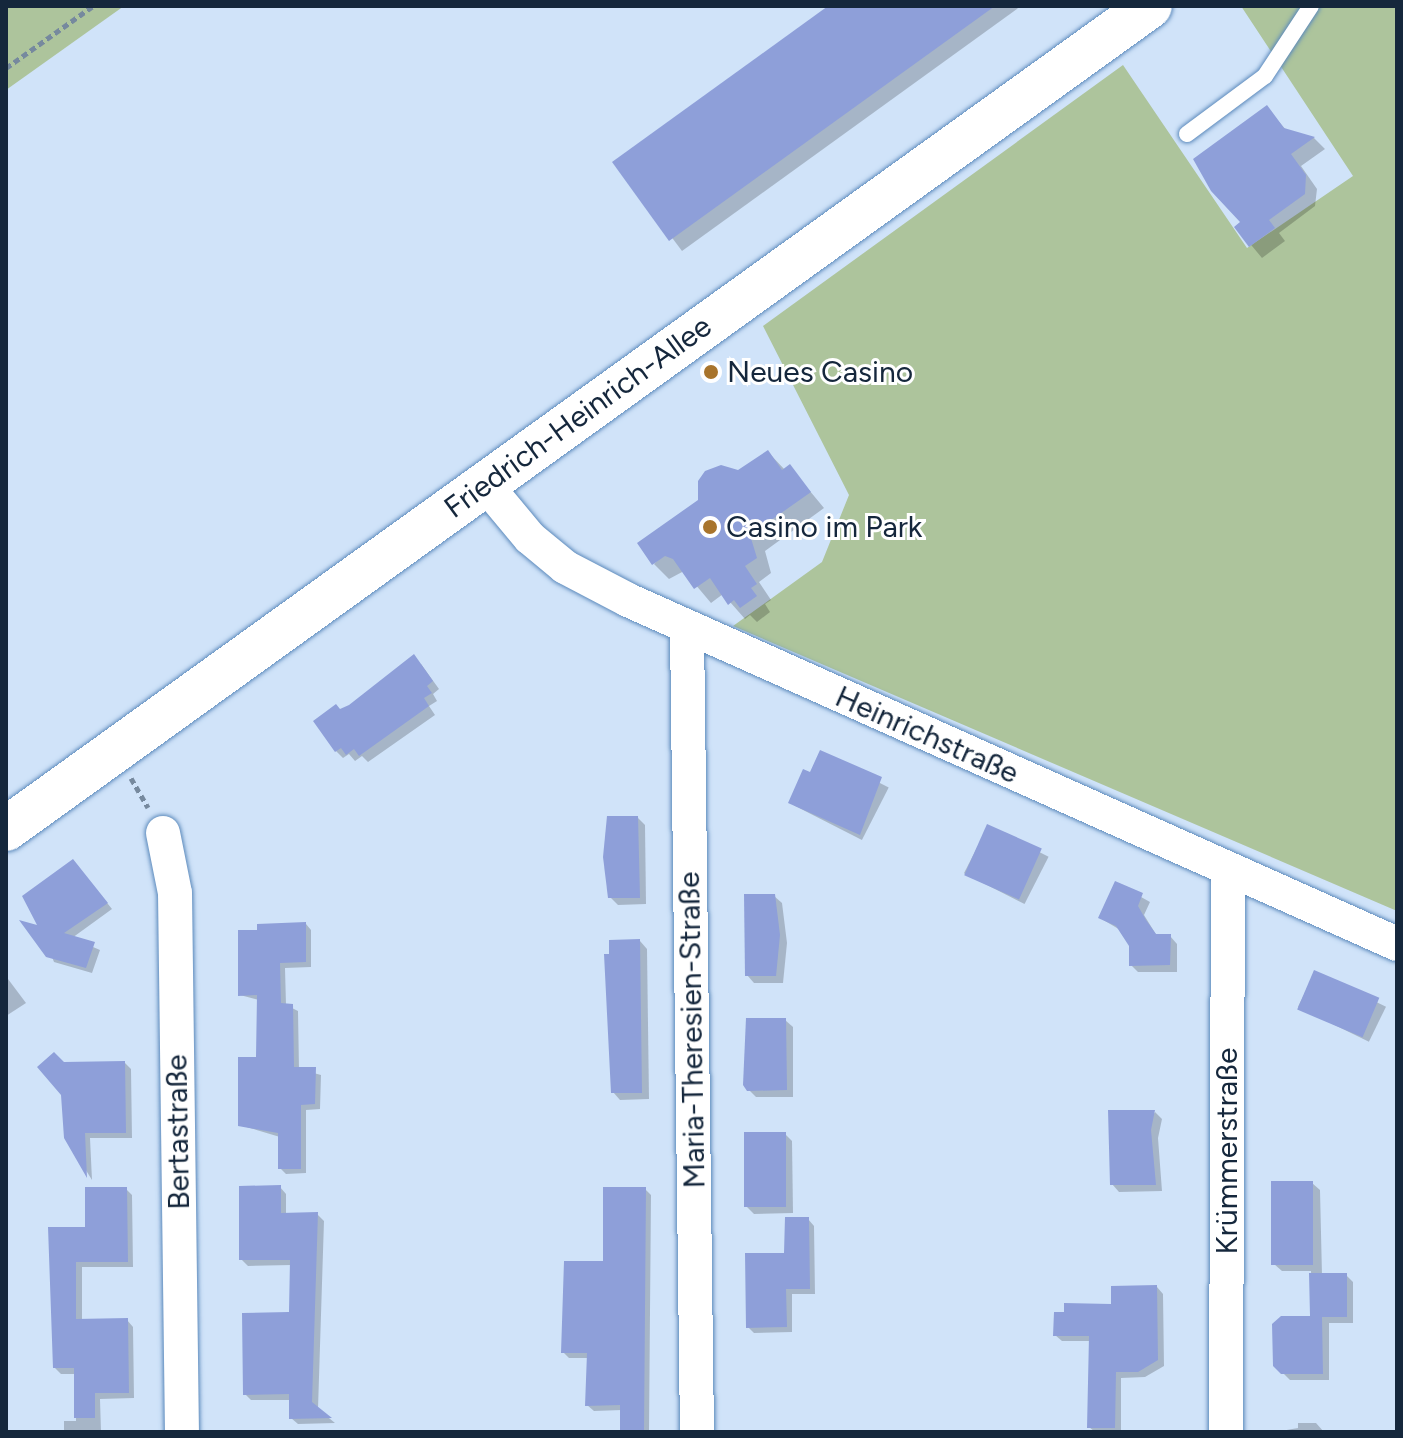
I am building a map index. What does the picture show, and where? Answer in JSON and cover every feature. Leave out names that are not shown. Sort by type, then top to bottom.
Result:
[{"type":"main road","name":"Friedrich-Heinrich-Allee","points":[[6,829],[1150,6]]},
{"type":"street","name":"Heinrichstraße","points":[[485,484],[530,538],[565,567],[687,628],[1397,944]]},
{"type":"street","name":"Maria-Theresien-Straße","points":[[687,628],[697,1432]]},
{"type":"street","name":"Bertastraße","points":[[163,833],[175,893],[182,1432]]},
{"type":"street","name":"Krümmerstraße","points":[[1226,1432],[1228,871]]},
{"type":"lane","points":[[1187,134],[1265,76],[1311,6]]},
{"type":"path","points":[[6,68],[93,6]]},
{"type":"green space","points":[[6,6],[124,6],[6,90]]},
{"type":"green space","points":[[1241,6],[1397,6],[1397,911],[733,626],[822,562],[849,495],[763,326],[1123,65],[1247,248],[1353,176]]},
{"type":"building","points":[[828,6],[995,6],[669,241],[612,162]]},
{"type":"building","points":[[1267,105],[1284,128],[1315,137],[1291,154],[1306,175],[1305,194],[1269,220],[1275,228],[1249,247],[1234,227],[1240,222],[1211,191],[1193,159]]},
{"type":"building","name":"Casino im Park","points":[[768,450],[782,470],[790,464],[811,492],[750,535],[757,558],[745,566],[757,584],[751,588],[757,596],[740,608],[734,600],[728,605],[710,578],[694,589],[673,559],[665,556],[652,565],[637,543],[698,500],[698,481],[705,471],[721,465],[738,470]]},
{"type":"building","points":[[414,654],[433,681],[427,686],[432,693],[424,698],[429,706],[359,756],[354,749],[346,755],[341,748],[335,752],[313,721],[336,704],[340,709],[349,705]]},
{"type":"building","points":[[820,750],[882,777],[860,835],[788,803],[803,769],[810,772]]},
{"type":"building","points":[[607,816],[638,816],[640,898],[608,898],[603,857]]},
{"type":"building","points":[[987,824],[1042,848],[1019,900],[964,875]]},
{"type":"building","points":[[73,859],[108,903],[64,933],[95,942],[86,968],[46,957],[19,920],[37,925],[22,896]]},
{"type":"building","points":[[1115,881],[1143,893],[1138,906],[1146,920],[1156,934],[1171,934],[1170,965],[1129,966],[1129,946],[1116,926],[1098,918]]},
{"type":"building","points":[[744,894],[775,894],[780,935],[776,976],[745,976]]},
{"type":"building","points":[[306,922],[306,962],[280,963],[281,1003],[293,1004],[294,1067],[316,1067],[315,1104],[301,1105],[301,1169],[278,1169],[278,1133],[238,1126],[238,1057],[256,1057],[257,995],[238,996],[238,930],[257,930],[257,924]]},
{"type":"building","points":[[640,939],[642,1093],[611,1093],[604,954],[609,954],[609,940]]},
{"type":"building","points":[[1314,970],[1379,998],[1363,1037],[1297,1010]]},
{"type":"building","points":[[746,1018],[786,1018],[787,1090],[747,1091],[743,1085]]},
{"type":"building","points":[[54,1052],[64,1062],[125,1061],[126,1133],[85,1133],[87,1178],[64,1138],[61,1095],[37,1067]]},
{"type":"building","points":[[1108,1110],[1155,1110],[1151,1130],[1156,1185],[1110,1185]]},
{"type":"building","points":[[744,1132],[786,1132],[786,1207],[744,1207]]},
{"type":"building","points":[[1271,1181],[1313,1181],[1313,1265],[1271,1265]]},
{"type":"building","points":[[281,1185],[281,1213],[318,1212],[312,1402],[332,1418],[289,1419],[289,1394],[243,1395],[242,1313],[289,1312],[290,1260],[239,1260],[239,1186]]},
{"type":"building","points":[[85,1187],[127,1187],[128,1262],[76,1262],[76,1319],[128,1318],[129,1393],[95,1393],[95,1418],[74,1418],[74,1368],[53,1368],[48,1227],[85,1227]]},
{"type":"building","points":[[603,1187],[646,1187],[644,1432],[620,1432],[620,1405],[585,1406],[587,1353],[561,1353],[564,1261],[603,1261]]},
{"type":"building","points":[[785,1217],[809,1217],[810,1289],[786,1289],[787,1327],[746,1328],[745,1253],[784,1253]]},
{"type":"building","points":[[1309,1273],[1347,1273],[1347,1317],[1322,1317],[1323,1374],[1281,1374],[1273,1366],[1272,1324],[1281,1316],[1310,1316]]},
{"type":"building","points":[[1157,1285],[1158,1360],[1138,1372],[1116,1372],[1115,1428],[1087,1428],[1089,1336],[1053,1336],[1054,1312],[1064,1312],[1064,1303],[1111,1304],[1111,1286]]},
{"type":"place","name":"Neues Casino","points":[[711,372]]},
{"type":"place","name":"Casino im Park","points":[[710,527]]}]
